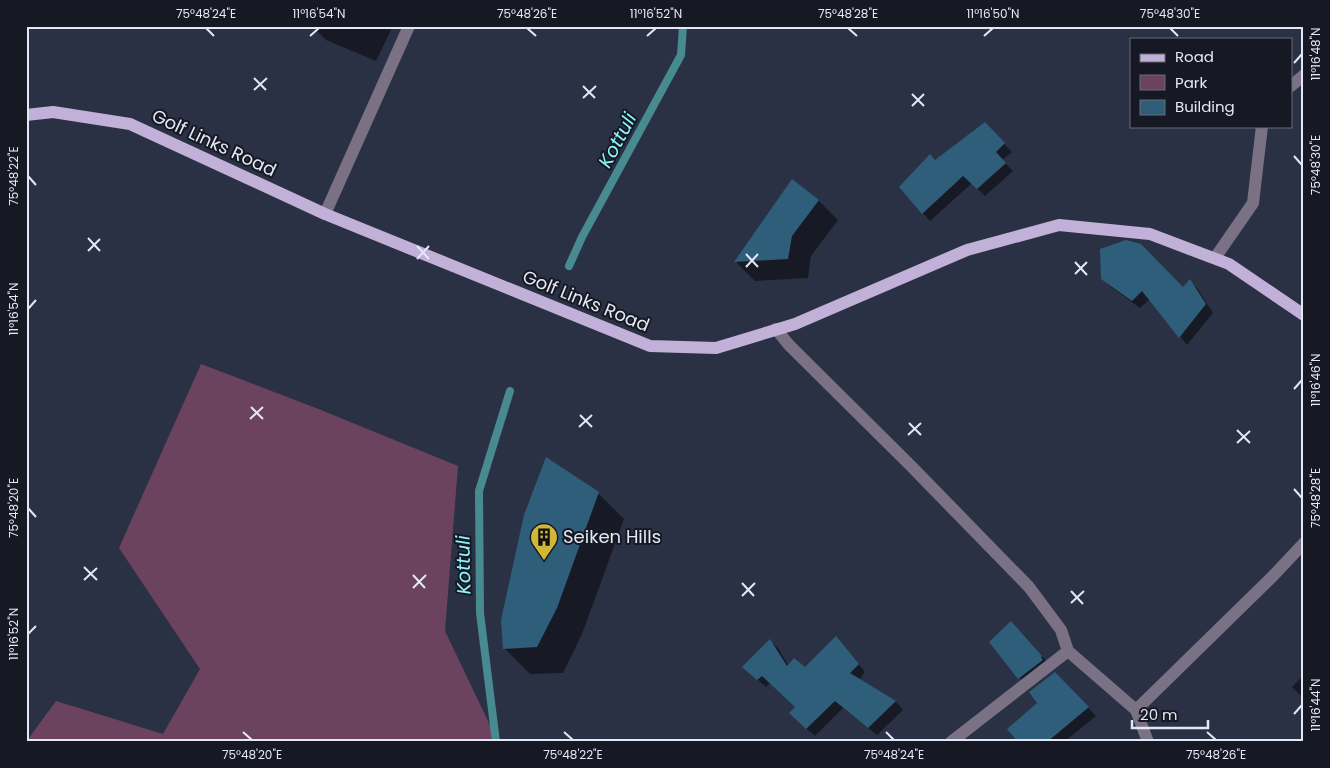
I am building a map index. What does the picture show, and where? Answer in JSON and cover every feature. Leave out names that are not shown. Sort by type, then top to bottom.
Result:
[{"type":"main road","name":"Golf Links Road","points":[[26,115],[53,112],[130,124],[325,214],[650,346],[716,348],[795,324],[966,250],[1059,225],[1150,234],[1229,264],[1304,315]]},
{"type":"street","points":[[325,214],[409,26]]},
{"type":"street","points":[[1292,85],[1304,75]]},
{"type":"street","points":[[1215,258],[1253,203],[1262,128]]},
{"type":"street","points":[[776,329],[789,345],[912,466],[1029,587],[1061,630],[1068,651],[1136,710],[1148,742]]},
{"type":"street","points":[[1136,710],[1273,576],[1304,543]]},
{"type":"street","points":[[952,742],[1068,651]]},
{"type":"green space","points":[[201,364],[321,410],[458,466],[445,631],[498,742],[26,742],[56,701],[163,734],[200,669],[119,548]]},
{"type":"building","points":[[985,122],[1005,143],[996,152],[1006,163],[977,189],[963,176],[922,214],[899,187],[930,154],[935,160]]},
{"type":"building","points":[[792,179],[819,200],[792,236],[788,259],[734,262]]},
{"type":"building","points":[[1126,240],[1141,244],[1183,287],[1190,279],[1206,304],[1179,338],[1142,291],[1132,301],[1101,279],[1100,249]]},
{"type":"building","name":"Seiken Hills","points":[[546,457],[599,492],[557,608],[537,647],[503,649],[501,620],[524,515]]},
{"type":"building","points":[[1011,621],[1042,656],[1043,660],[1018,679],[989,642]]},
{"type":"building","points":[[836,636],[859,664],[850,673],[896,701],[868,728],[835,701],[806,729],[789,713],[795,707],[762,676],[757,680],[742,667],[770,639],[787,666],[794,658],[805,667]]},
{"type":"building","points":[[1055,672],[1089,707],[1047,742],[1018,742],[1007,729],[1037,703],[1029,692]]},
{"type":"waterway","name":"Kottuli","points":[[569,266],[582,237],[681,55],[683,26]]},
{"type":"waterway","name":"Kottuli","points":[[496,742],[480,613],[479,491],[510,391]]},
{"type":"place","name":"Seiken Hills","points":[[544,561]]}]
